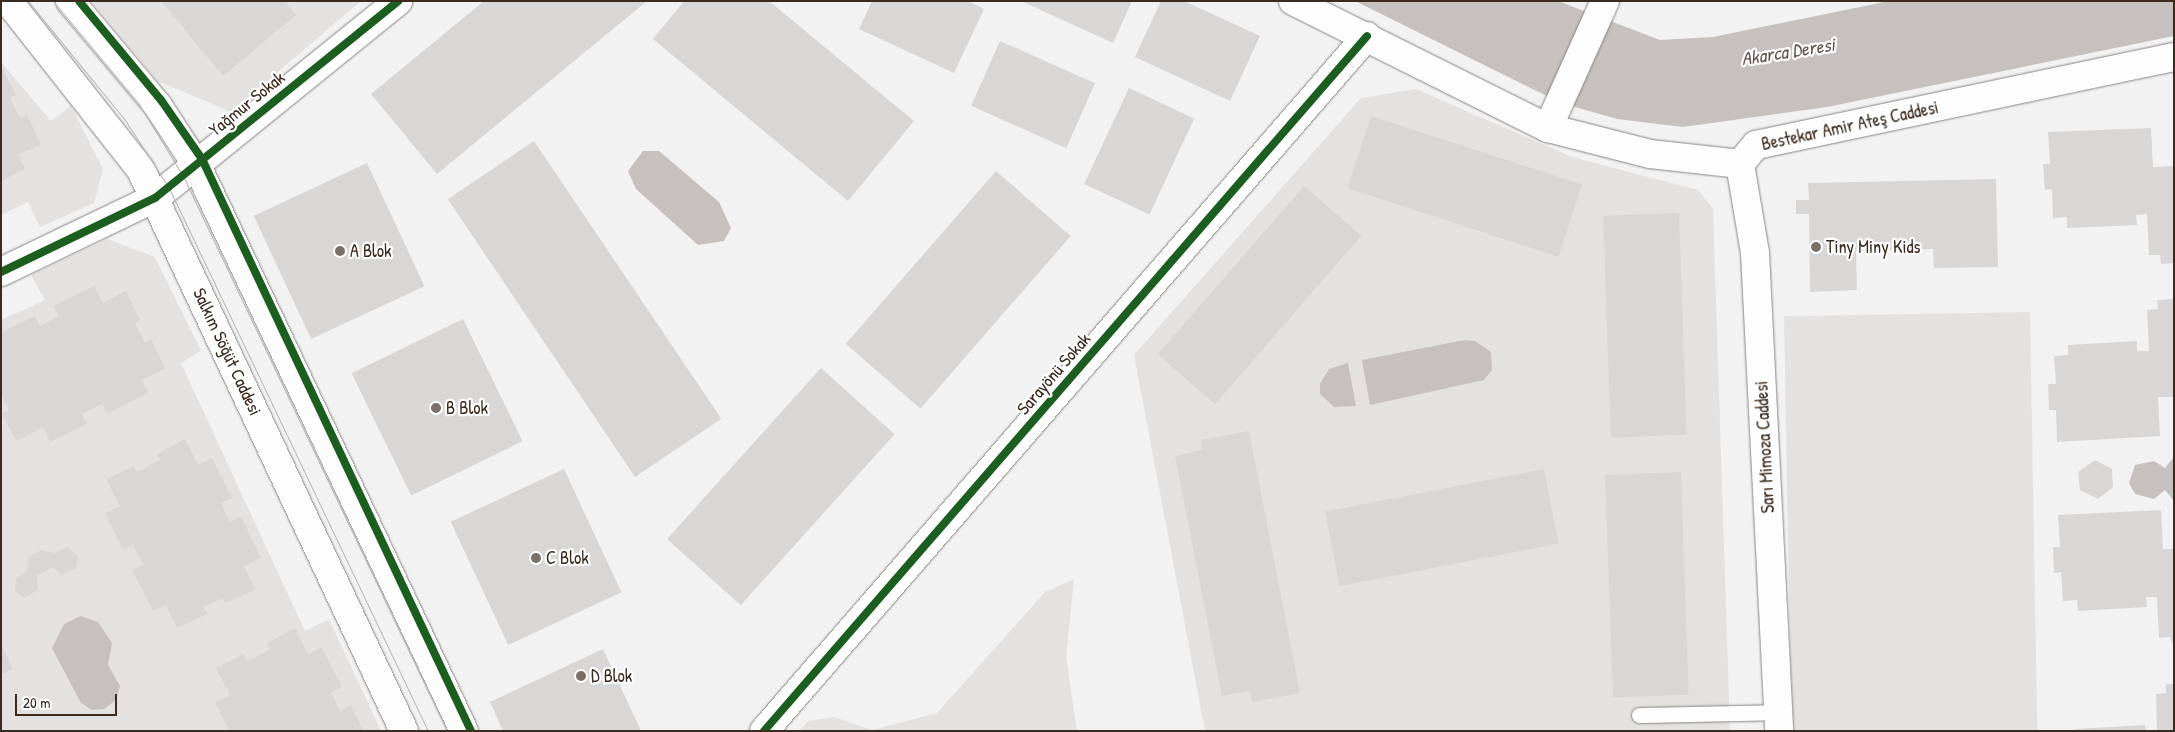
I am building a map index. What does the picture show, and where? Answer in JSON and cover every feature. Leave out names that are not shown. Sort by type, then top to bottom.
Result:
[{"type":"main road","name":"Salkım Söğüt Caddesi","points":[[8,1],[114,130],[155,198],[404,731]]},
{"type":"main road","points":[[70,1],[158,106],[196,164],[464,731]]},
{"type":"main road","name":"Yağmur Sokak","points":[[1,272],[155,198],[398,1]]},
{"type":"main road","name":"Bestekar Amir Ateş Caddesi","points":[[1293,1],[1367,36],[1548,128],[1650,154],[1740,164],[1756,145],[2174,57]]},
{"type":"main road","points":[[1548,128],[1561,103],[1601,10]]},
{"type":"main road","name":"Sarayönü Sokak","points":[[764,731],[1367,36]]},
{"type":"main road","name":"Sarı Mimoza Caddesi","points":[[1740,164],[1755,253],[1778,721]]},
{"type":"lane","points":[[1639,715],[1778,721]]},
{"type":"shaded area","points":[[91,1],[361,1],[231,112],[158,81]]},
{"type":"shaded area","points":[[1,62],[51,121],[71,106],[103,169],[94,203],[40,227],[28,202],[1,215]]},
{"type":"shaded area","points":[[1416,89],[1572,157],[1698,190],[1713,209],[1730,731],[1205,731],[1134,355],[1361,98]]},
{"type":"shaded area","points":[[107,239],[155,257],[201,351],[181,363],[305,631],[329,619],[381,731],[1,731],[1,320],[45,300],[31,275]]},
{"type":"shaded area","points":[[2030,312],[2037,731],[1791,731],[1784,316]]},
{"type":"shaded area","points":[[1074,579],[1066,657],[1077,731],[799,731],[808,721],[834,717],[872,730],[937,713],[1045,592]]},
{"type":"water","name":"Akarca Deresi","points":[[1355,1],[1558,1],[1660,40],[1713,37],[1889,1],[2174,1],[2174,36],[1827,107],[1683,127],[1617,119],[1561,103]]},
{"type":"water","points":[[643,151],[659,151],[719,202],[731,228],[724,241],[698,245],[636,189],[628,171]]},
{"type":"water","points":[[1465,340],[1475,341],[1491,352],[1492,370],[1484,380],[1370,405],[1362,360]]},
{"type":"water","points":[[1348,363],[1356,406],[1334,407],[1320,394],[1320,384],[1329,369]]},
{"type":"water","points":[[2174,457],[2174,501],[2165,490],[2154,499],[2135,494],[2129,483],[2135,465],[2154,461],[2165,468]]},
{"type":"water","points":[[81,616],[98,622],[112,643],[108,665],[120,686],[116,700],[104,709],[92,710],[81,703],[52,648],[64,624]]},
{"type":"building","points":[[161,1],[285,1],[296,15],[223,76]]},
{"type":"building","points":[[484,1],[647,1],[437,174],[371,94]]},
{"type":"building","points":[[684,1],[769,1],[914,121],[848,201],[653,39]]},
{"type":"building","points":[[872,1],[968,1],[984,9],[954,73],[859,29]]},
{"type":"building","points":[[1021,1],[1132,1],[1113,43]]},
{"type":"building","points":[[1161,1],[1184,1],[1260,36],[1230,101],[1135,57]]},
{"type":"building","points":[[1000,41],[1095,83],[1066,148],[971,106]]},
{"type":"building","points":[[1,66],[16,95],[10,98],[20,118],[27,115],[41,144],[18,155],[25,169],[1,181]]},
{"type":"building","points":[[1129,88],[1194,118],[1149,214],[1084,184]]},
{"type":"building","points":[[1371,116],[1582,185],[1559,257],[1348,188]]},
{"type":"building","points":[[2151,128],[2153,167],[2174,166],[2174,263],[2161,264],[2160,255],[2149,255],[2147,214],[2136,215],[2137,225],[2067,228],[2067,217],[2053,218],[2052,189],[2045,190],[2043,164],[2050,164],[2048,132]]},
{"type":"building","points":[[534,141],[721,419],[635,477],[448,199]]},
{"type":"building","name":"A Blok","points":[[367,163],[424,286],[311,339],[254,216]]},
{"type":"building","points":[[996,171],[1071,236],[920,409],[846,344]]},
{"type":"building","points":[[1996,179],[1998,267],[1934,268],[1933,249],[1856,251],[1857,290],[1810,292],[1809,214],[1796,214],[1796,200],[1809,200],[1808,183]]},
{"type":"building","points":[[1304,186],[1361,236],[1215,404],[1158,354]]},
{"type":"building","points":[[1679,213],[1687,435],[1611,438],[1603,216]]},
{"type":"building","points":[[94,286],[103,303],[126,291],[140,320],[135,323],[145,343],[151,339],[165,368],[142,380],[148,393],[107,414],[102,404],[82,414],[87,424],[50,442],[43,427],[16,441],[2,413],[9,410],[1,394],[1,332],[35,316],[40,326],[59,316],[53,306]]},
{"type":"building","points":[[2174,299],[2174,397],[2158,397],[2160,436],[2057,442],[2056,410],[2049,410],[2048,384],[2056,384],[2054,356],[2068,355],[2068,345],[2137,341],[2137,351],[2149,351],[2147,310],[2158,309],[2157,300]]},
{"type":"building","name":"B Blok","points":[[463,319],[523,441],[411,496],[352,373]]},
{"type":"building","points":[[821,368],[895,434],[741,605],[667,539]]},
{"type":"building","points":[[1249,431],[1300,693],[1252,702],[1250,691],[1222,696],[1175,456],[1202,450],[1201,440]]},
{"type":"building","points":[[185,439],[198,465],[212,458],[232,498],[221,503],[225,512],[230,522],[241,516],[261,558],[244,566],[255,589],[226,603],[223,598],[203,607],[207,614],[177,628],[166,605],[153,611],[132,570],[143,565],[133,545],[123,550],[105,513],[120,506],[106,479],[134,466],[137,472],[160,460],[157,454]]},
{"type":"building","points":[[2095,460],[2112,469],[2113,487],[2098,499],[2080,490],[2078,472]]},
{"type":"building","name":"C Blok","points":[[564,469],[621,592],[508,645],[451,522]]},
{"type":"building","points":[[1544,469],[1559,544],[1340,586],[1325,512]]},
{"type":"building","points":[[1681,472],[1689,695],[1613,698],[1605,475]]},
{"type":"building","points":[[2161,510],[2163,549],[2174,549],[2174,646],[2170,637],[2159,638],[2157,597],[2146,597],[2147,607],[2078,611],[2077,600],[2063,601],[2061,572],[2054,573],[2053,547],[2060,547],[2058,515]]},
{"type":"building","points":[[67,547],[78,556],[76,568],[61,575],[53,567],[37,576],[38,590],[24,598],[15,591],[16,578],[27,571],[29,557],[41,550],[54,553]]},
{"type":"building","points":[[295,628],[308,654],[322,647],[342,687],[331,692],[340,711],[351,705],[363,731],[229,731],[215,702],[230,695],[216,668],[244,654],[247,661],[270,650],[267,643]]},
{"type":"building","points":[[1,644],[13,669],[1,675]]},
{"type":"building","name":"D Blok","points":[[603,649],[641,731],[503,731],[490,702]]},
{"type":"building","points":[[2166,684],[2174,684],[2174,731],[2157,731],[2156,694],[2166,693]]},
{"type":"building","points":[[2145,725],[2146,731],[2076,731],[2076,729]]},
{"type":"tram line","points":[[28,1],[125,120],[169,188],[428,731]]},
{"type":"tram line","points":[[53,1],[139,104],[183,176],[447,731]]},
{"type":"cycle path","points":[[79,1],[161,100],[202,159],[471,731]]},
{"type":"cycle path","points":[[1,272],[155,198],[398,1]]},
{"type":"cycle path","points":[[764,731],[1367,36]]},
{"type":"place","name":"Tiny Miny Kids","points":[[1816,247]]},
{"type":"place","name":"A Blok","points":[[340,251]]},
{"type":"place","name":"B Blok","points":[[436,408]]},
{"type":"place","name":"C Blok","points":[[536,558]]},
{"type":"place","name":"D Blok","points":[[581,676]]}]
